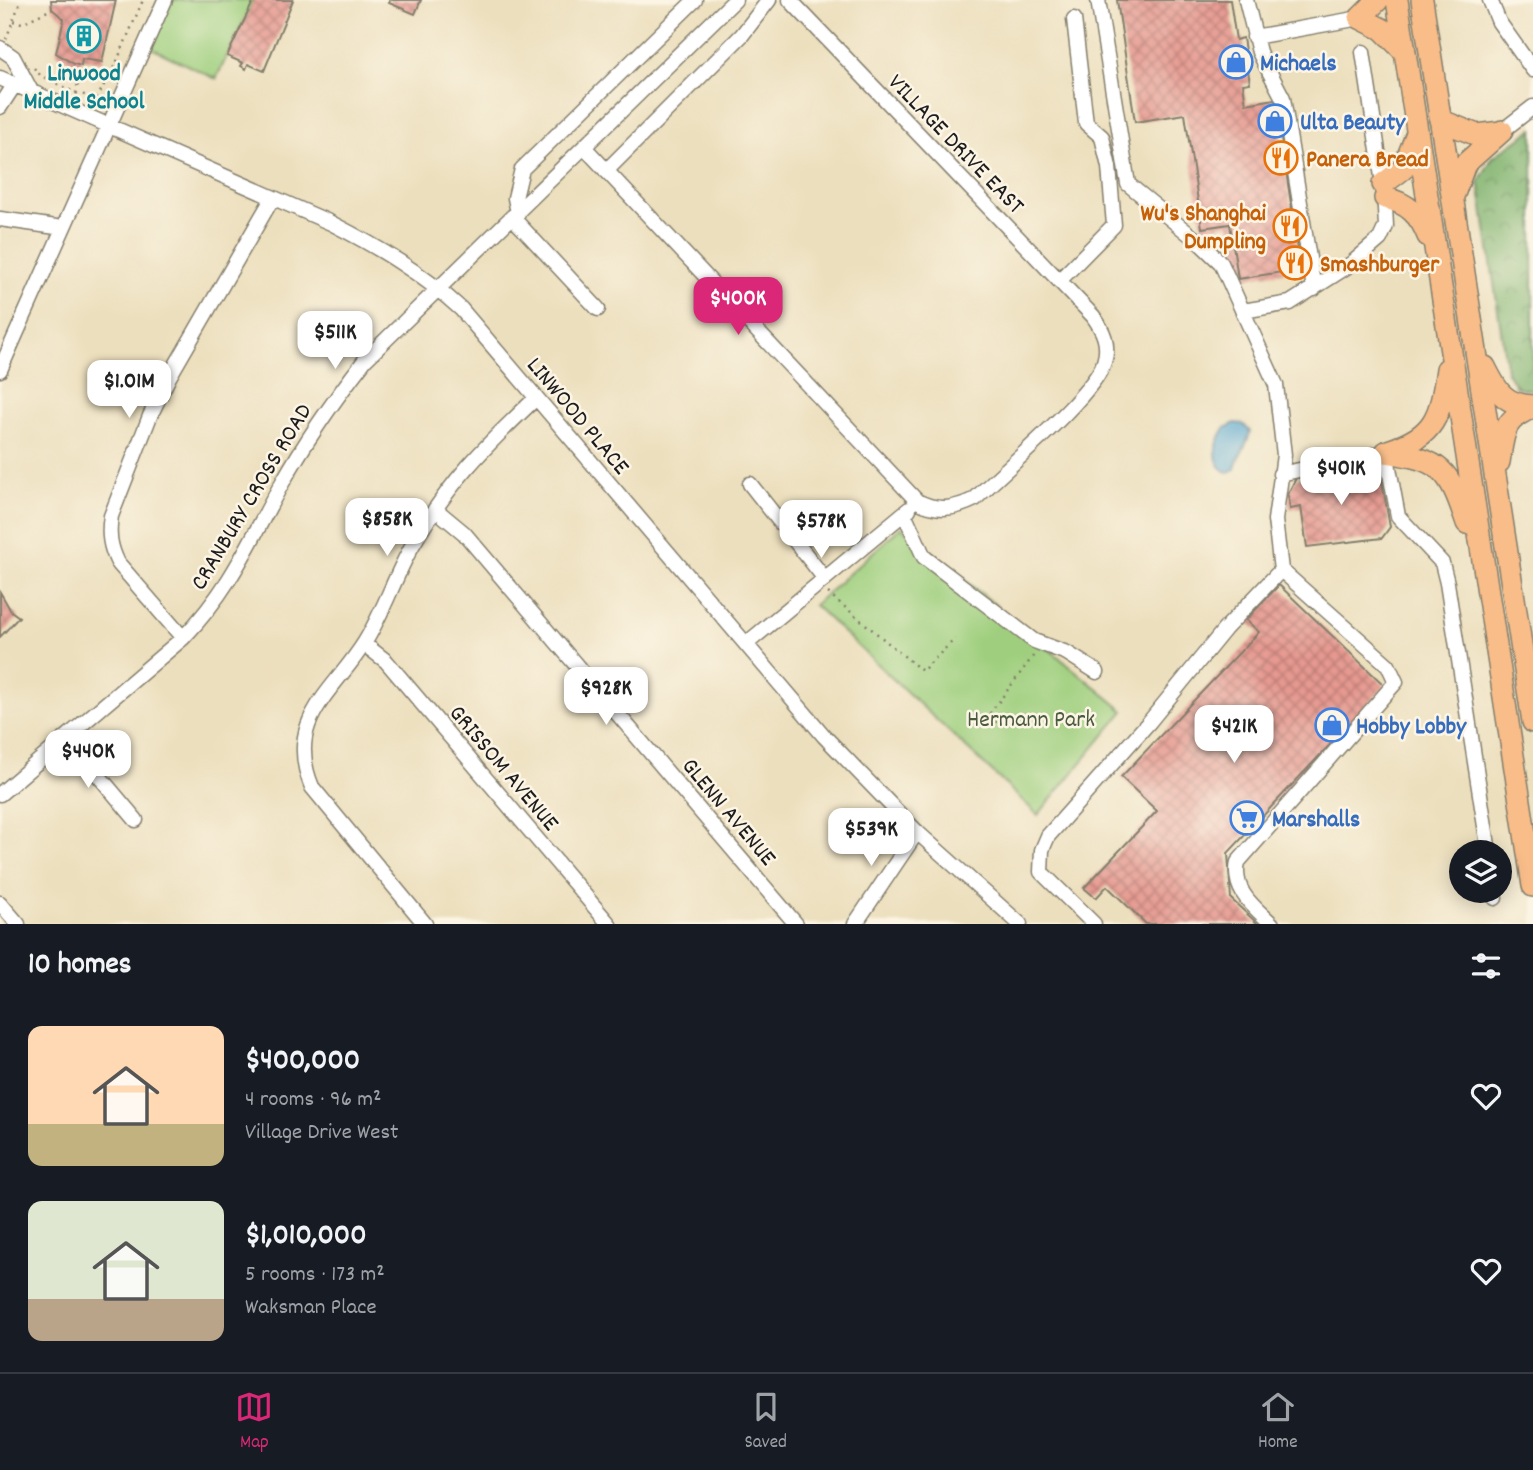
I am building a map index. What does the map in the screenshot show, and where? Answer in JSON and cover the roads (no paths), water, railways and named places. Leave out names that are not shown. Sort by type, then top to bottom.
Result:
[{"type":"highway","points":[[1378,0],[1360,18],[1382,29],[1405,52]]},
{"type":"highway","points":[[1397,0],[1533,886]]},
{"type":"highway","points":[[1422,0],[1532,711]]},
{"type":"highway","points":[[1440,120],[1477,135],[1502,131]]},
{"type":"highway","points":[[1418,131],[1403,169],[1384,191],[1410,208],[1422,220],[1437,256]]},
{"type":"highway","points":[[1453,200],[1457,181],[1465,164],[1502,131]]},
{"type":"highway","points":[[1386,452],[1419,439],[1436,420],[1443,400],[1450,346]]},
{"type":"highway","points":[[1475,349],[1503,398],[1514,404],[1533,406]]},
{"type":"highway","points":[[1496,481],[1506,425],[1513,416],[1533,406]]},
{"type":"highway","points":[[1386,452],[1422,458],[1445,471],[1458,496],[1485,577]]},
{"type":"street","points":[[0,370],[165,0]]},
{"type":"street","points":[[598,309],[515,215],[515,198],[522,169],[695,0]]},
{"type":"street","name":"CRANBURY CROSS ROAD","points":[[0,794],[183,638],[220,596],[252,544],[280,486],[320,418],[365,360],[735,0]]},
{"type":"street","points":[[606,171],[742,35],[769,0]]},
{"type":"street","name":"VILLAGE DRIVE EAST","points":[[790,0],[1093,316],[1103,331],[1105,360],[1092,385],[975,499],[957,508],[929,507],[917,501]]},
{"type":"street","points":[[1098,0],[1128,184],[1199,242],[1221,264],[1279,396],[1279,427],[1284,455],[1275,520],[1281,570],[1388,665],[1396,682],[1238,862],[1236,873],[1245,900],[1272,924]]},
{"type":"street","points":[[1246,0],[1254,37],[1283,98],[1314,289]]},
{"type":"street","points":[[1490,0],[1499,22],[1533,70]]},
{"type":"street","points":[[1254,37],[1360,18]]},
{"type":"street","points":[[1059,281],[1114,225],[1109,167],[1102,137],[1086,123],[1074,19]]},
{"type":"street","points":[[0,48],[13,57],[31,91]]},
{"type":"street","points":[[1243,311],[1290,303],[1350,264],[1380,239],[1387,221],[1363,52]]},
{"type":"street","name":"LINWOOD PLACE","points":[[0,78],[109,124],[373,245],[439,289],[461,309],[824,736],[917,832],[1020,924]]},
{"type":"street","points":[[0,107],[15,84]]},
{"type":"street","points":[[1502,131],[1533,107]]},
{"type":"street","points":[[585,148],[917,501],[826,586],[746,644]]},
{"type":"street","points":[[183,638],[118,563],[111,549],[111,516],[150,416],[169,377],[272,199]]},
{"type":"street","points":[[0,219],[63,228]]},
{"type":"street","points":[[425,924],[321,801],[305,770],[304,753],[312,711],[364,644],[411,548],[435,509],[473,457],[535,398]]},
{"type":"street","points":[[1280,474],[1386,452],[1398,516],[1442,563],[1487,840]]},
{"type":"street","points":[[750,484],[826,586]]},
{"type":"street","name":"GLENN AVENUE","points":[[435,509],[464,533],[796,924]]},
{"type":"street","points":[[904,513],[924,557],[1034,641],[1067,653],[1097,672]]},
{"type":"street","points":[[1094,924],[1041,872],[1042,850],[1048,836],[1150,721],[1224,629],[1281,570]]},
{"type":"street","name":"GRISSOM AVENUE","points":[[364,644],[386,662],[609,924]]},
{"type":"street","points":[[67,738],[136,820]]},
{"type":"street","points":[[855,924],[917,832]]},
{"type":"street","points":[[0,903],[18,924]]},
{"type":"water","points":[[1235,423],[1243,424],[1250,431],[1235,469],[1229,473],[1219,464],[1216,453],[1225,428]]},
{"type":"place","name":"Linwood Middle School","points":[[84,36]]},
{"type":"place","name":"Michaels","points":[[1236,62]]},
{"type":"place","name":"Ulta Beauty","points":[[1275,121]]},
{"type":"place","name":"Panera Bread","points":[[1281,158]]},
{"type":"place","name":"Wu's Shanghai Dumpling","points":[[1290,226]]},
{"type":"place","name":"Smashburger","points":[[1295,263]]},
{"type":"place","name":"Hobby Lobby","points":[[1332,725]]},
{"type":"place","name":"Marshalls","points":[[1247,818]]},
{"type":"park label","name":"Hermann Park","points":[[1031,718]]}]
